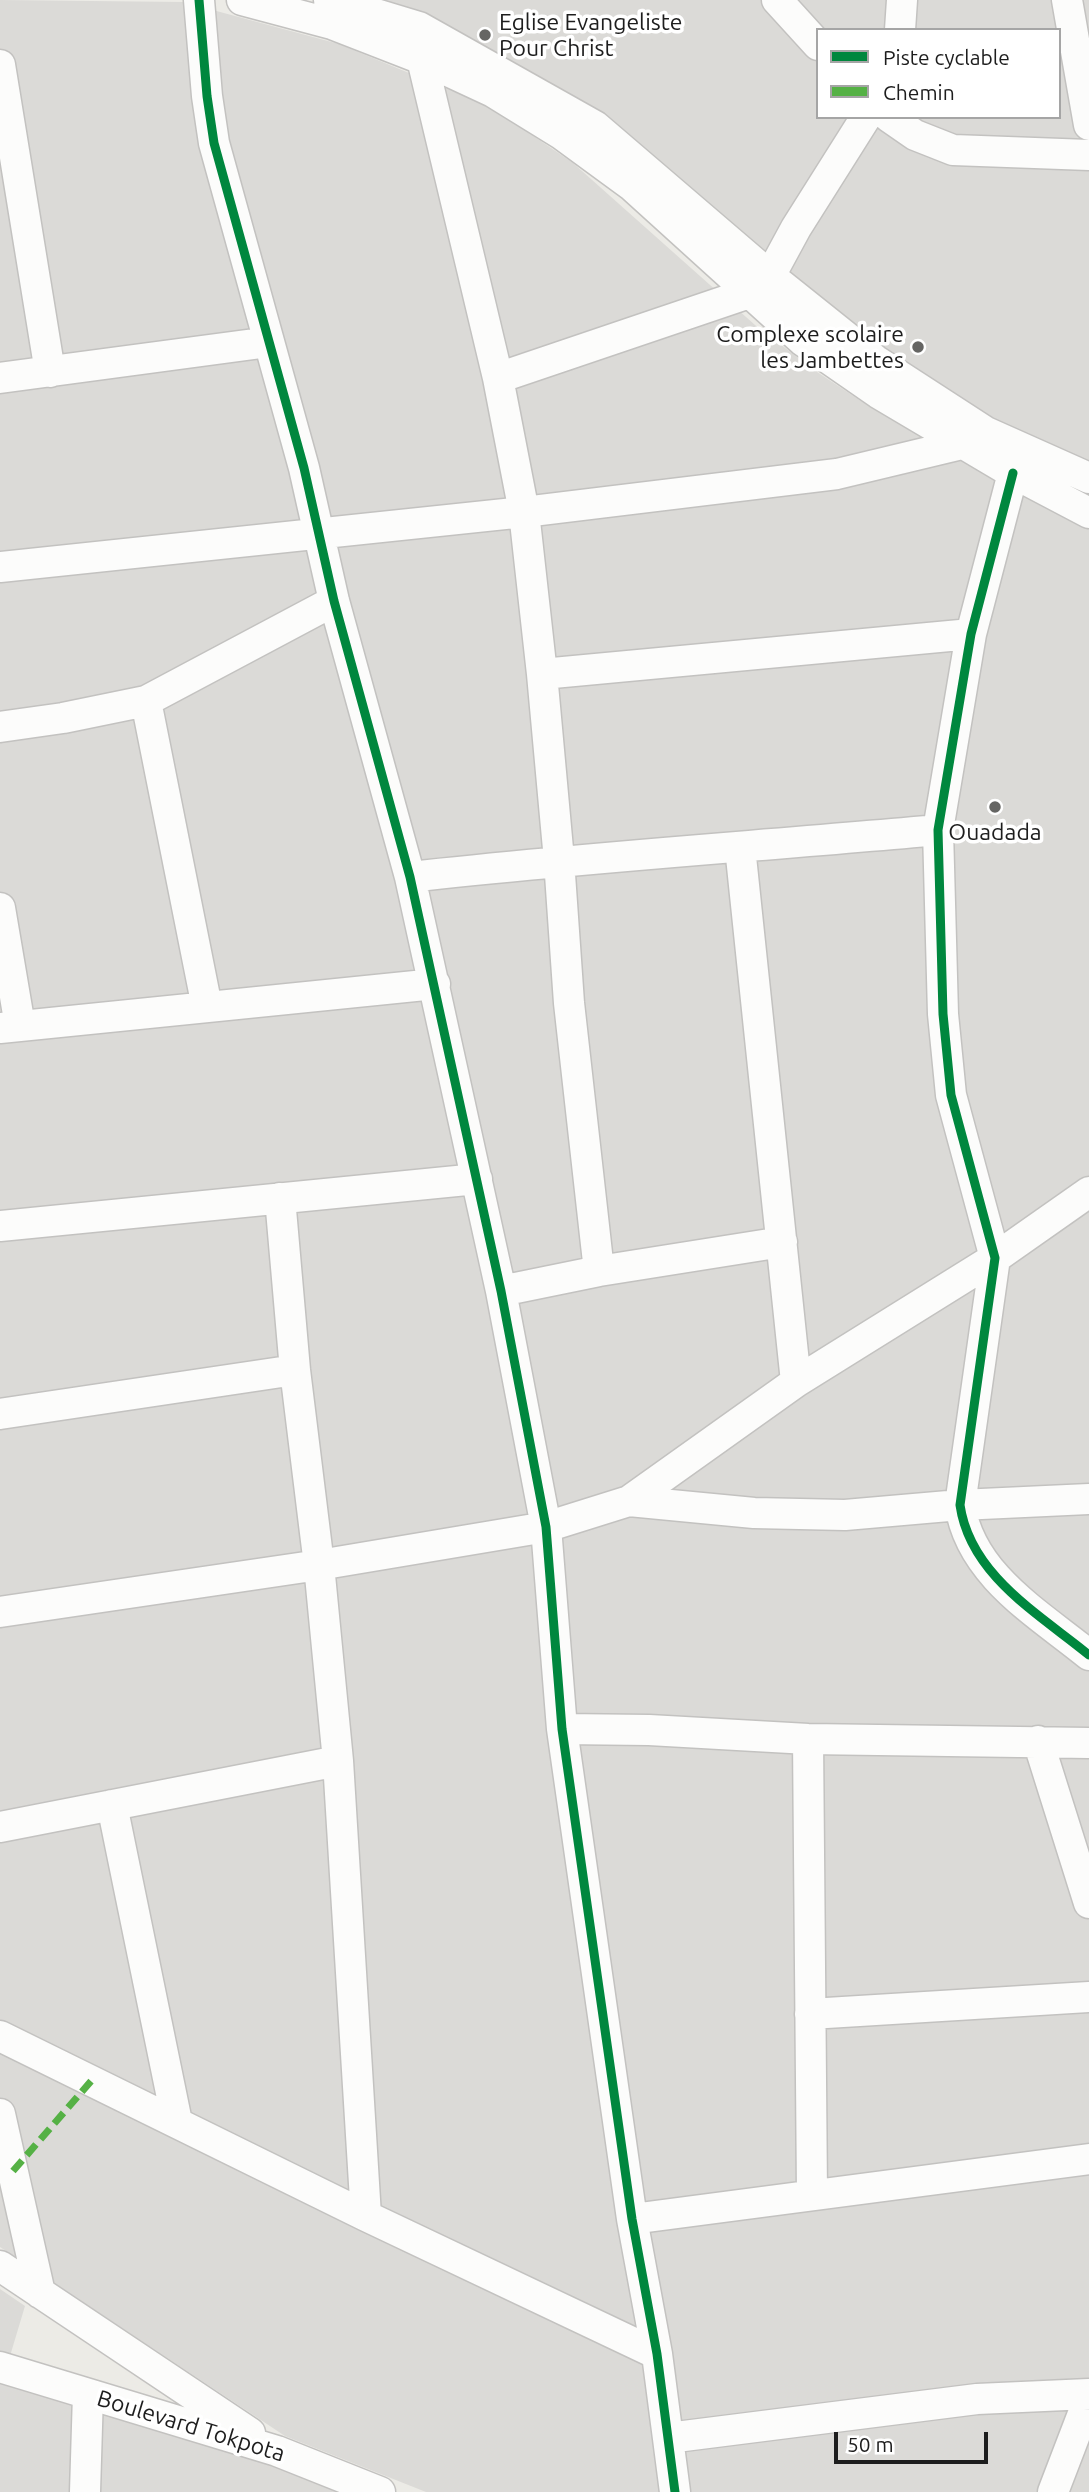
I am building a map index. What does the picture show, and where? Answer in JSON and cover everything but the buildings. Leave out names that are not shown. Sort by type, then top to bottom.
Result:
[{"type":"street","points":[[199,0],[214,143],[304,468],[334,601],[410,877],[501,1291],[547,1527],[562,1729],[632,2219],[657,2354],[675,2492]]},
{"type":"street","points":[[242,0],[332,24],[422,59],[493,92],[561,134],[759,284],[986,432],[1089,478]]},
{"type":"street","points":[[329,0],[419,27],[595,126],[759,284],[803,341],[878,393],[962,444],[1089,513]]},
{"type":"street","points":[[777,0],[816,43]]},
{"type":"street","points":[[900,28],[902,0]]},
{"type":"street","points":[[1067,0],[1088,120]]},
{"type":"street","points":[[422,59],[498,378],[524,512],[559,860],[570,1017],[600,1271]]},
{"type":"street","points":[[0,65],[4,114],[51,372]]},
{"type":"street","points":[[498,378],[759,284],[865,119]]},
{"type":"street","points":[[892,119],[915,135],[953,150],[1089,155]]},
{"type":"street","points":[[0,378],[269,342]]},
{"type":"street","points":[[0,567],[524,512],[837,474],[962,444]]},
{"type":"street","points":[[1013,473],[971,634],[938,830],[943,1014],[951,1095],[995,1258],[960,1505],[962,1522],[972,1546],[1001,1583],[1089,1655]]},
{"type":"street","points":[[0,727],[63,718],[146,701],[334,601]]},
{"type":"street","points":[[542,674],[971,634]]},
{"type":"street","points":[[146,701],[207,1007]]},
{"type":"street","points":[[410,877],[559,860],[740,848],[938,830]]},
{"type":"street","points":[[740,848],[796,1382]]},
{"type":"street","points":[[0,908],[10,1027],[435,984]]},
{"type":"street","points":[[0,1227],[477,1179]]},
{"type":"street","points":[[0,1612],[319,1565],[547,1527],[629,1500],[796,1382],[995,1258],[1089,1192]]},
{"type":"street","points":[[280,1198],[295,1370],[319,1565],[338,1761],[366,2216]]},
{"type":"street","points":[[501,1291],[600,1271],[782,1242]]},
{"type":"street","points":[[0,1414],[295,1370]]},
{"type":"street","points":[[629,1500],[754,1513],[832,1515],[1089,1499]]},
{"type":"street","points":[[562,1729],[649,1730],[808,1739],[1089,1743]]},
{"type":"street","points":[[808,1739],[812,2194]]},
{"type":"street","points":[[1038,1741],[1089,1903]]},
{"type":"street","points":[[0,1827],[338,1761]]},
{"type":"street","points":[[112,1805],[177,2122]]},
{"type":"street","points":[[810,2014],[1089,1997]]},
{"type":"street","points":[[0,2036],[366,2216],[657,2354]]},
{"type":"street","points":[[0,2114],[40,2293]]},
{"type":"street","points":[[632,2219],[1089,2159]]},
{"type":"street","points":[[0,2266],[277,2451]]},
{"type":"street","name":"Boulevard Tokpota","points":[[0,2367],[277,2451],[380,2492]]},
{"type":"street","points":[[85,2492],[88,2394]]},
{"type":"street","points":[[668,2438],[976,2399],[1089,2396],[1053,2492]]},
{"type":"shaded area","points":[[0,0],[183,2],[339,44],[491,107],[573,163],[755,325],[814,370],[870,407],[972,467],[1089,513],[1089,2492],[426,2492],[285,2436],[0,2247]]},
{"type":"shaded area","points":[[382,0],[1089,0],[1089,466],[1029,443],[866,349],[412,10]]},
{"type":"shaded area","points":[[0,2289],[25,2306],[10,2356],[0,2353]]},
{"type":"shaded area","points":[[0,2382],[270,2465],[337,2492],[0,2492]]},
{"type":"marked path","points":[[13,2171],[92,2080]]},
{"type":"cycle path","points":[[199,0],[214,143],[304,468],[334,601],[410,877],[501,1291],[546,1527],[562,1729],[632,2219],[657,2354],[675,2492]]},
{"type":"cycle path","points":[[1013,473],[971,634],[938,830],[943,1014],[951,1095],[995,1258],[960,1505],[966,1530],[977,1552],[992,1572],[1029,1608],[1089,1655]]},
{"type":"place","name":"Eglise Evangeliste Pour Christ","points":[[485,35]]},
{"type":"place","name":"Complexe scolaire les Jambettes","points":[[918,347]]},
{"type":"place","name":"Ouadada","points":[[995,807]]}]
